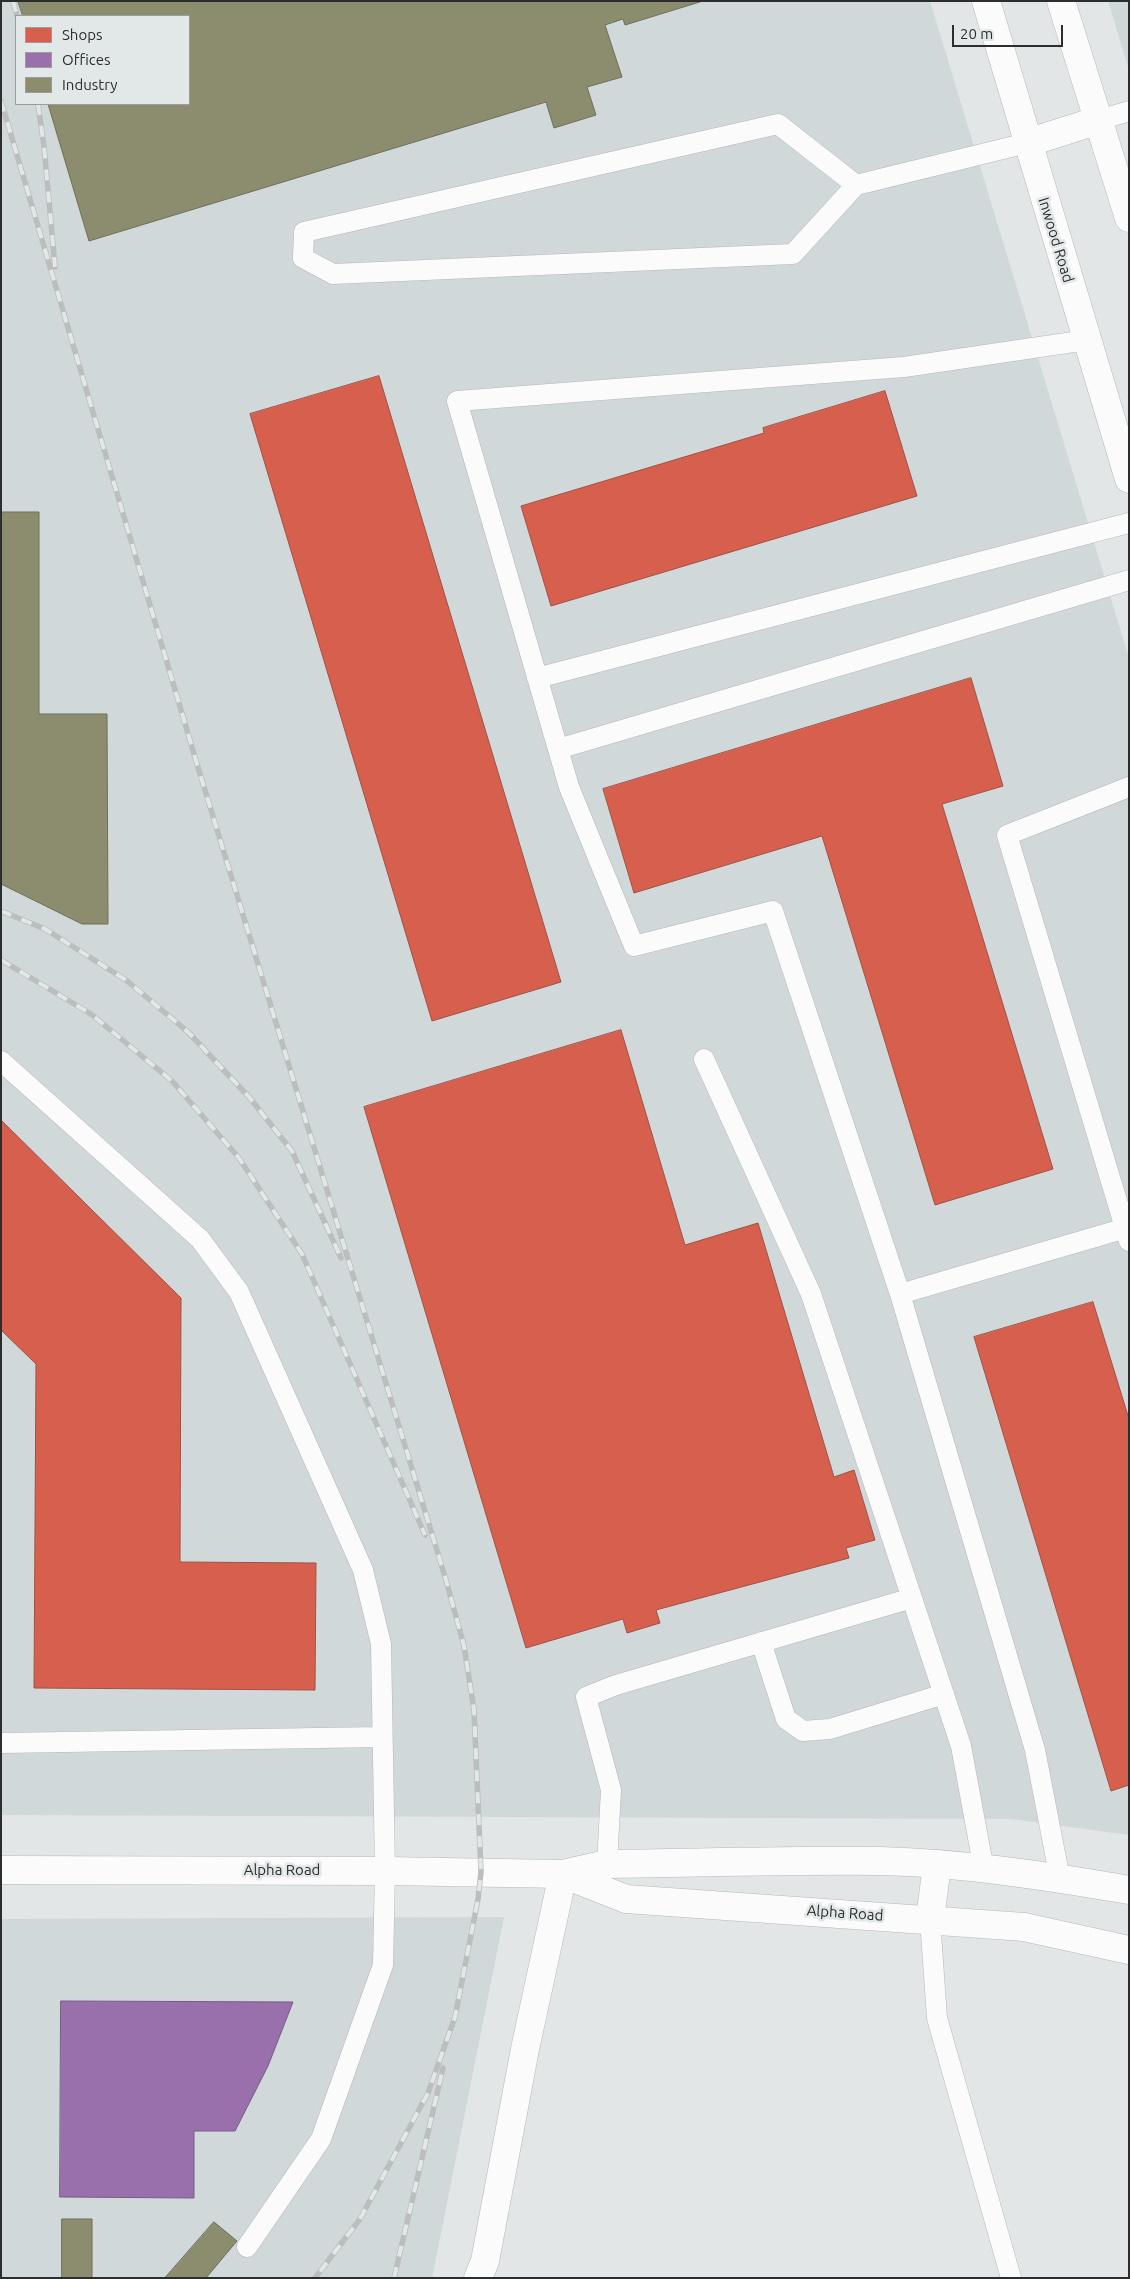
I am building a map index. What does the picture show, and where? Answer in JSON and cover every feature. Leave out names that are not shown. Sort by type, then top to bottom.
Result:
[{"type":"street","name":"Inwood Road","points":[[986,1],[1129,479]]},
{"type":"street","points":[[1061,1],[1129,218]]},
{"type":"street","points":[[1027,142],[1099,120]]},
{"type":"street","name":"Alpha Road","points":[[1,1870],[385,1871],[562,1874],[607,1864],[881,1861],[984,1870],[1129,1890]]},
{"type":"street","points":[[930,1919],[937,1865]]},
{"type":"street","points":[[478,2278],[485,2261],[525,2049],[562,1874]]},
{"type":"street","name":"Alpha Road","points":[[562,1874],[626,1899],[1024,1927],[1129,1950]]},
{"type":"lane","points":[[1099,120],[1129,111]]},
{"type":"lane","points":[[856,186],[778,124],[304,232],[303,258],[333,274],[793,254],[856,186],[1027,142]]},
{"type":"lane","points":[[1060,1879],[1035,1750],[900,1294],[773,911],[634,946],[569,788],[458,402],[904,367],[1087,340]]},
{"type":"lane","points":[[537,678],[1129,522]]},
{"type":"lane","points":[[558,749],[1129,580]]},
{"type":"lane","points":[[900,1294],[1127,1232],[1006,835],[1129,787]]},
{"type":"lane","points":[[704,1059],[811,1294],[961,1746],[984,1870]]},
{"type":"lane","points":[[1,1061],[200,1239],[239,1292],[363,1570],[381,1644],[385,1871],[384,1965],[321,2139],[247,2247]]},
{"type":"lane","points":[[607,1864],[611,1790],[586,1697],[616,1685],[912,1598]]},
{"type":"lane","points":[[761,1642],[786,1719],[803,1731],[830,1730],[944,1694]]},
{"type":"lane","points":[[1,1743],[382,1737]]},
{"type":"lane","points":[[930,1919],[937,2018],[1011,2278]]},
{"type":"shaded area","points":[[1,1],[930,1],[1129,658],[1129,1835],[1012,1819],[1,1815]]},
{"type":"shaded area","points":[[1108,1],[1129,1],[1129,70]]},
{"type":"shaded area","points":[[504,1917],[432,2278],[1,2278],[1,1919]]},
{"type":"building: Shops","points":[[379,376],[561,982],[432,1021],[250,414]]},
{"type":"building: Shops","points":[[885,391],[917,496],[551,606],[521,506],[764,433],[763,428]]},
{"type":"building: Shops","points":[[971,678],[1003,786],[942,804],[1053,1169],[935,1205],[822,836],[634,893],[603,789]]},
{"type":"building: Shops","points":[[621,1030],[685,1245],[758,1223],[834,1477],[854,1470],[875,1540],[846,1548],[849,1558],[656,1610],[660,1623],[627,1633],[623,1619],[526,1648],[364,1107]]},
{"type":"building: Shops","points":[[1,1120],[181,1298],[180,1562],[316,1563],[315,1690],[34,1688],[36,1364],[1,1330]]},
{"type":"building: Shops","points":[[1093,1302],[1129,1419],[1129,1785],[1111,1791],[974,1337]]},
{"type":"building: Offices","points":[[61,2001],[293,2002],[268,2066],[235,2131],[194,2131],[194,2198],[60,2197]]},
{"type":"building: Industry","points":[[18,1],[703,1],[625,25],[623,19],[605,25],[622,77],[587,87],[596,115],[554,128],[546,102],[89,241],[48,105],[190,105],[190,15],[23,15]]},
{"type":"building: Industry","points":[[1,512],[39,512],[39,714],[107,714],[108,924],[82,924],[1,884]]},
{"type":"building: Industry","points":[[62,2219],[92,2219],[92,2278],[62,2278]]},
{"type":"building: Industry","points":[[214,2222],[237,2241],[206,2278],[165,2278]]},
{"type":"railway","points":[[13,1],[17,15]]},
{"type":"railway","points":[[1,101],[197,764],[446,1580],[464,1646],[474,1710],[481,1872],[478,1899],[455,2017],[428,2093],[360,2219],[315,2278]]},
{"type":"railway","points":[[38,105],[44,146],[55,267]]},
{"type":"railway","points":[[1,911],[45,929],[126,980],[188,1032],[249,1097],[292,1151],[341,1258]]},
{"type":"railway","points":[[1,960],[91,1014],[172,1081],[239,1158],[302,1254],[425,1535]]},
{"type":"railway","points":[[394,2278],[443,2068]]}]
